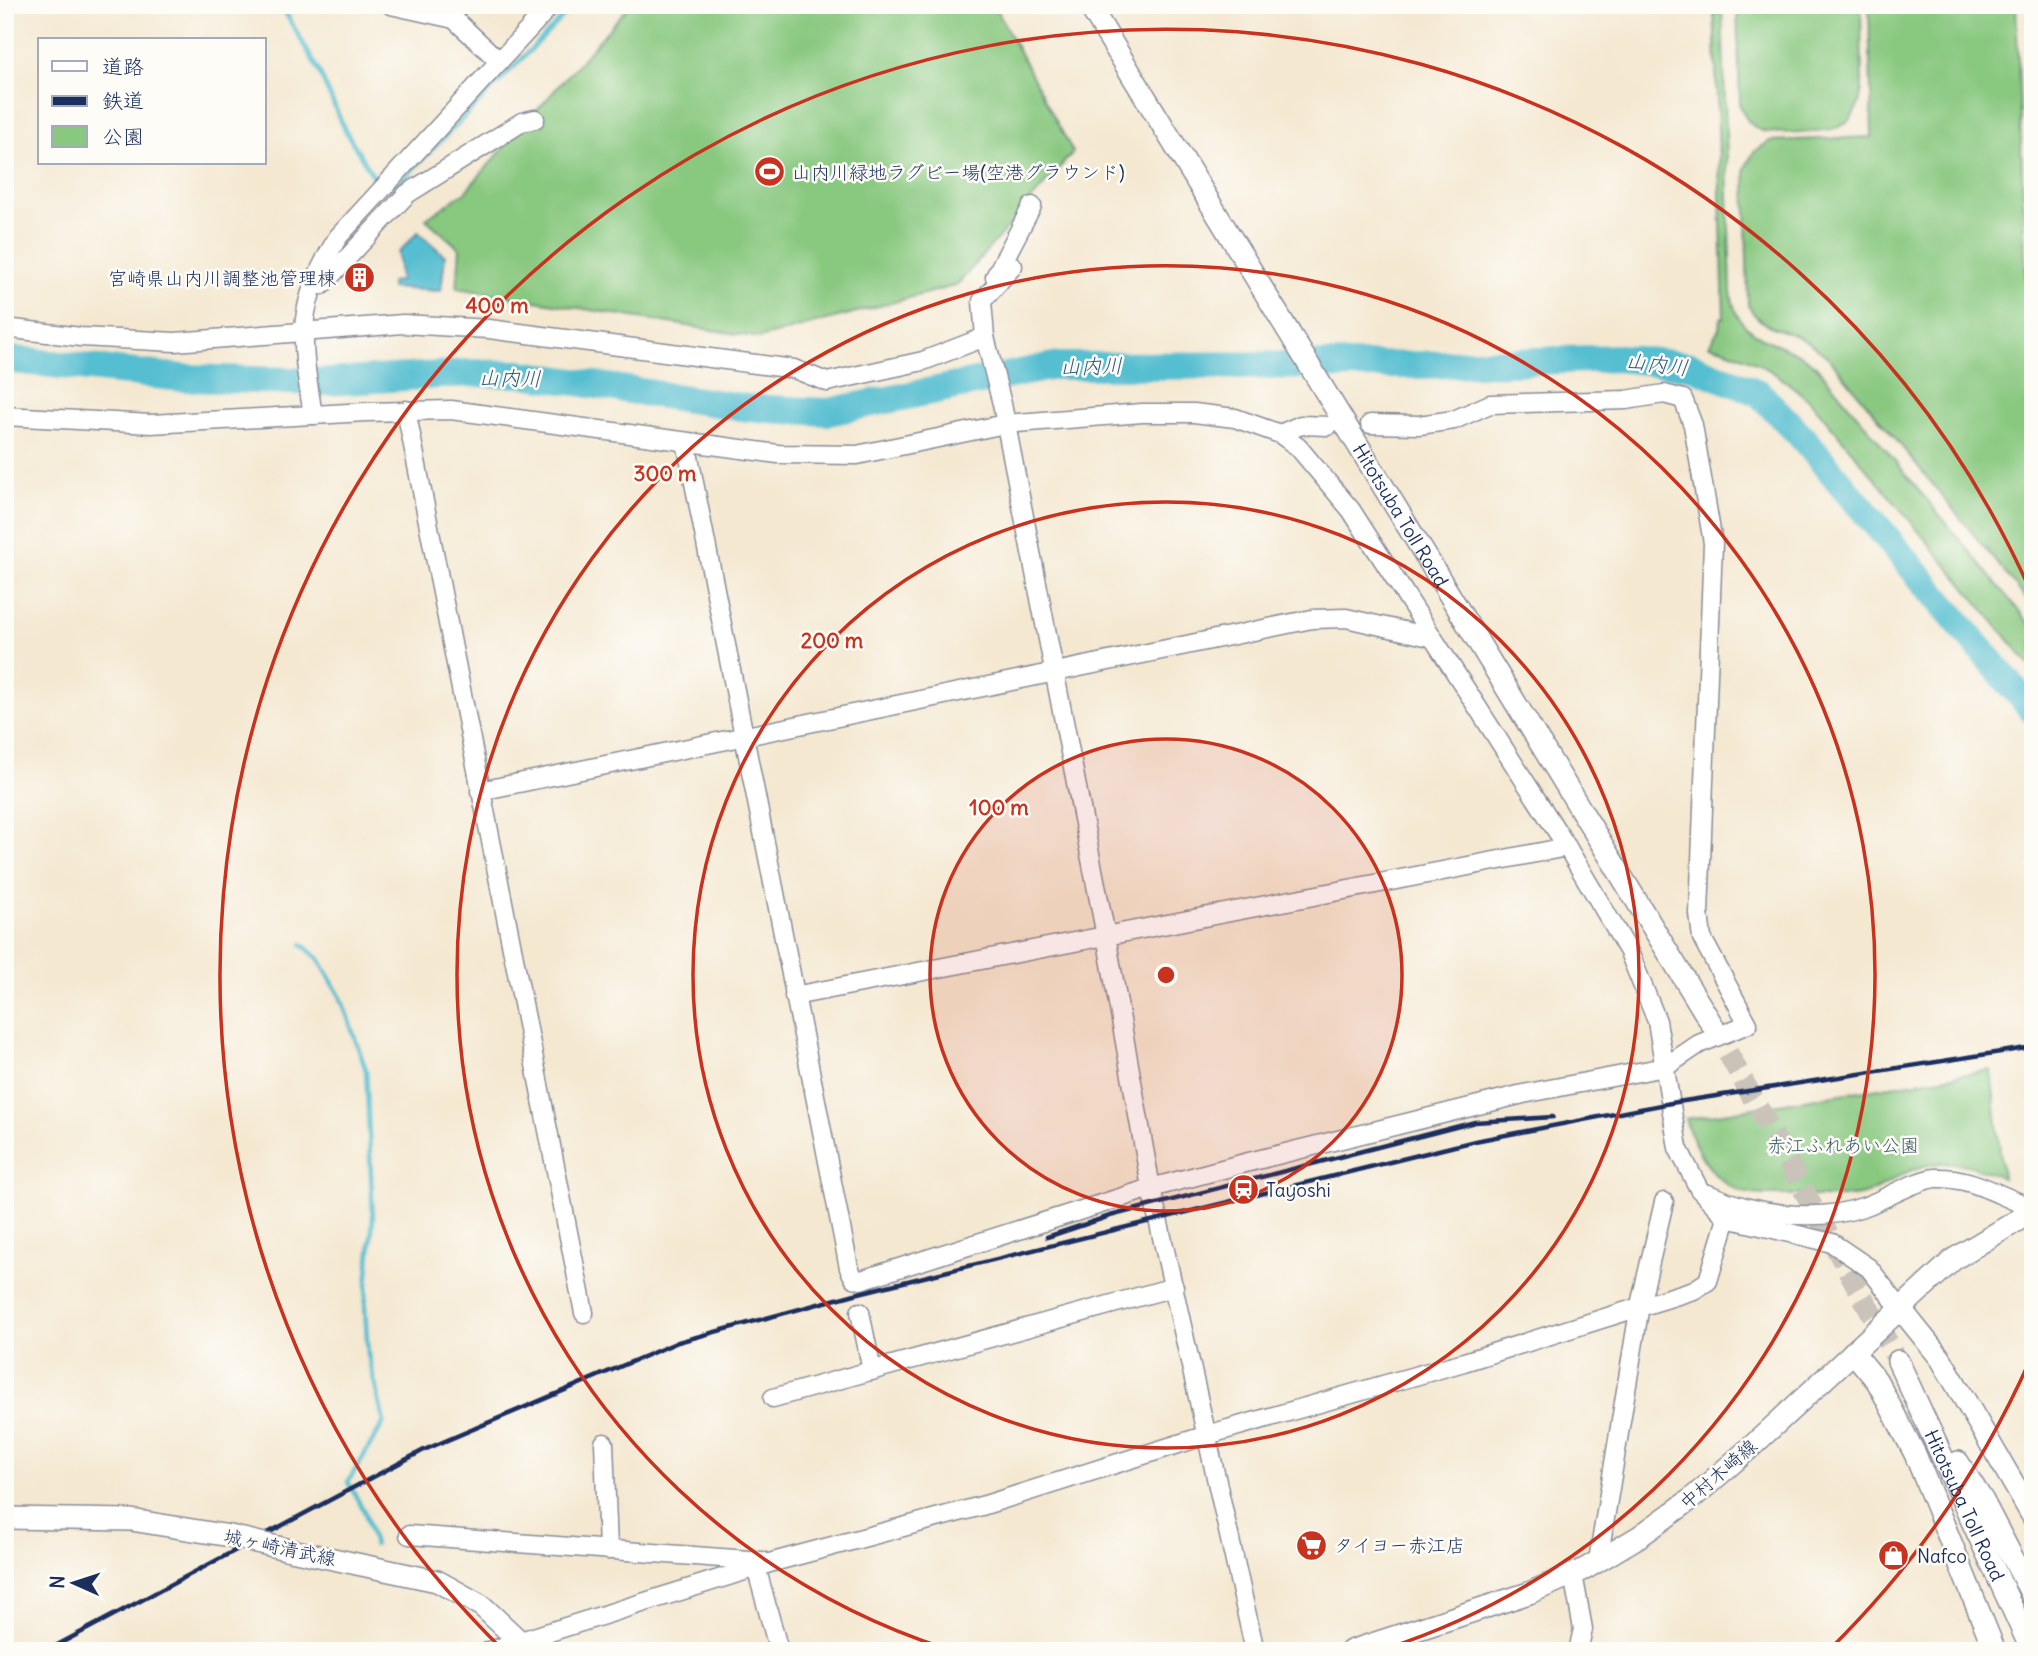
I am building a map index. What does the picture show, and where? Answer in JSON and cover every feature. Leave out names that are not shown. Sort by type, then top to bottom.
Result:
[{"type":"main road","name":"Hitotsuba Toll Road","points":[[1089,5],[1281,320],[1330,415],[1713,1026]]},
{"type":"main road","name":"中村木崎線","points":[[1351,1651],[1529,1593],[1598,1562],[1640,1536],[1690,1500],[1954,1259],[2033,1210]]},
{"type":"main road","points":[[1900,1308],[1941,1359],[2033,1517]]},
{"type":"main road","points":[[1853,1352],[1877,1381],[1915,1454],[1995,1651]]},
{"type":"main road","name":"Hitotsuba Toll Road","points":[[1898,1361],[2023,1602],[2030,1651]]},
{"type":"main road","name":"城ヶ崎清武線","points":[[5,1518],[131,1520],[230,1536],[437,1581],[482,1606],[524,1645]]},
{"type":"street","points":[[391,5],[454,19],[499,61]]},
{"type":"street","points":[[312,408],[303,338],[308,295],[338,237],[551,5]]},
{"type":"street","points":[[314,281],[322,285],[407,194],[522,122],[535,119]]},
{"type":"street","points":[[1032,206],[982,301],[986,343],[1002,404],[1052,673],[1106,936],[1151,1188],[1255,1651]]},
{"type":"street","points":[[982,301],[1013,266]]},
{"type":"street","points":[[5,328],[176,342],[303,338],[403,324],[489,329],[794,369],[827,382],[923,361],[986,343]]},
{"type":"street","points":[[686,442],[849,1268],[854,1278],[861,1280],[1151,1188],[1496,1100],[1618,1074],[1665,1067],[1699,1044],[1748,1024],[1702,938],[1699,914],[1713,543],[1693,425],[1683,399],[1664,394],[1626,400],[1490,404],[1454,419],[1419,425],[1370,424]]},
{"type":"street","points":[[5,416],[151,424],[312,408],[492,414],[778,454],[844,455],[901,448],[1005,424],[1101,415],[1194,413],[1235,418],[1280,434],[1298,447],[1351,510],[1567,847],[1629,952],[1657,1021],[1678,1148],[1699,1189],[1727,1218],[1832,1243],[1869,1268],[1900,1308]]},
{"type":"street","points":[[406,411],[584,1313]]},
{"type":"street","points":[[1280,434],[1330,415]]},
{"type":"street","points":[[480,791],[1312,619],[1346,618],[1430,637]]},
{"type":"street","points":[[794,996],[1567,847]]},
{"type":"street","points":[[1699,1189],[1727,1202],[1828,1216],[1865,1207],[1933,1178],[1972,1180],[2005,1199],[2033,1210]]},
{"type":"street","points":[[1598,1562],[1640,1305],[1664,1202]]},
{"type":"street","points":[[489,1651],[524,1645],[764,1565],[985,1505],[1207,1435],[1464,1362],[1694,1290],[1708,1281],[1727,1218]]},
{"type":"street","points":[[773,1398],[1174,1287]]},
{"type":"street","points":[[860,1312],[872,1371]]},
{"type":"street","points":[[604,1443],[608,1550]]},
{"type":"street","points":[[409,1535],[764,1565]]},
{"type":"street","points":[[764,1565],[779,1651]]},
{"type":"street","points":[[1573,1574],[1583,1629],[1578,1651]]},
{"type":"green space","name":"山内川緑地ラグビー場(空港グラウンド)","points":[[630,5],[994,5],[1073,152],[957,285],[760,338],[457,288],[460,249],[426,219],[465,192]]},
{"type":"green space","points":[[1714,5],[1722,5],[1731,291],[1735,309],[1752,332],[1791,350],[1819,369],[2033,628],[2033,669],[1813,404],[1765,367],[1738,354],[1709,345],[1719,329],[1720,318],[1724,317]]},
{"type":"green space","points":[[1737,5],[1861,5],[1862,89],[1858,105],[1850,119],[1835,128],[1801,132],[1766,132],[1750,123],[1740,106]]},
{"type":"green space","points":[[1869,5],[2016,5],[2026,281],[2033,281],[2033,607],[1831,360],[1803,339],[1764,323],[1748,305],[1745,168],[1754,152],[1770,141],[1872,137]]},
{"type":"green space","name":"赤江ふれあい公園","points":[[1991,1070],[2003,1178],[1963,1164],[1938,1163],[1912,1170],[1872,1191],[1856,1196],[1747,1193],[1735,1189],[1715,1174],[1700,1154],[1685,1119]]},
{"type":"water","points":[[418,232],[445,256],[441,291],[391,288],[391,282],[400,281],[398,253]]},
{"type":"waterway","points":[[281,5],[318,69],[345,130],[379,186]]},
{"type":"waterway","points":[[396,186],[575,5]]},
{"type":"waterway","name":"山内川","points":[[5,359],[184,378],[328,382],[470,373],[522,374],[748,408],[828,412],[1054,366],[1422,365],[1619,358],[1691,366],[1759,393],[1801,436],[2033,711]]},
{"type":"waterway","points":[[302,944],[319,959],[341,998],[366,1070],[373,1218],[365,1308],[368,1355],[384,1422],[348,1482],[365,1513],[374,1545]]},
{"type":"waterway","points":[[1974,1651],[1983,1647]]},
{"type":"tunnel","points":[[1713,1026],[1898,1361]]},
{"type":"railway","points":[[46,1651],[424,1450],[678,1342],[855,1294],[1475,1141],[1671,1103],[2033,1047]]},
{"type":"railway","points":[[1047,1237],[1110,1216],[1475,1122],[1553,1117]]},
{"type":"place","name":"山内川緑地ラグビー場(空港グラウンド)","points":[[769,172]]},
{"type":"place","name":"宮崎県山内川調整池管理棟","points":[[359,278]]},
{"type":"place","name":"Tayoshi","points":[[1243,1190]]},
{"type":"place","name":"タイヨー赤江店","points":[[1311,1545]]},
{"type":"place","name":"Nafco","points":[[1894,1556]]}]
